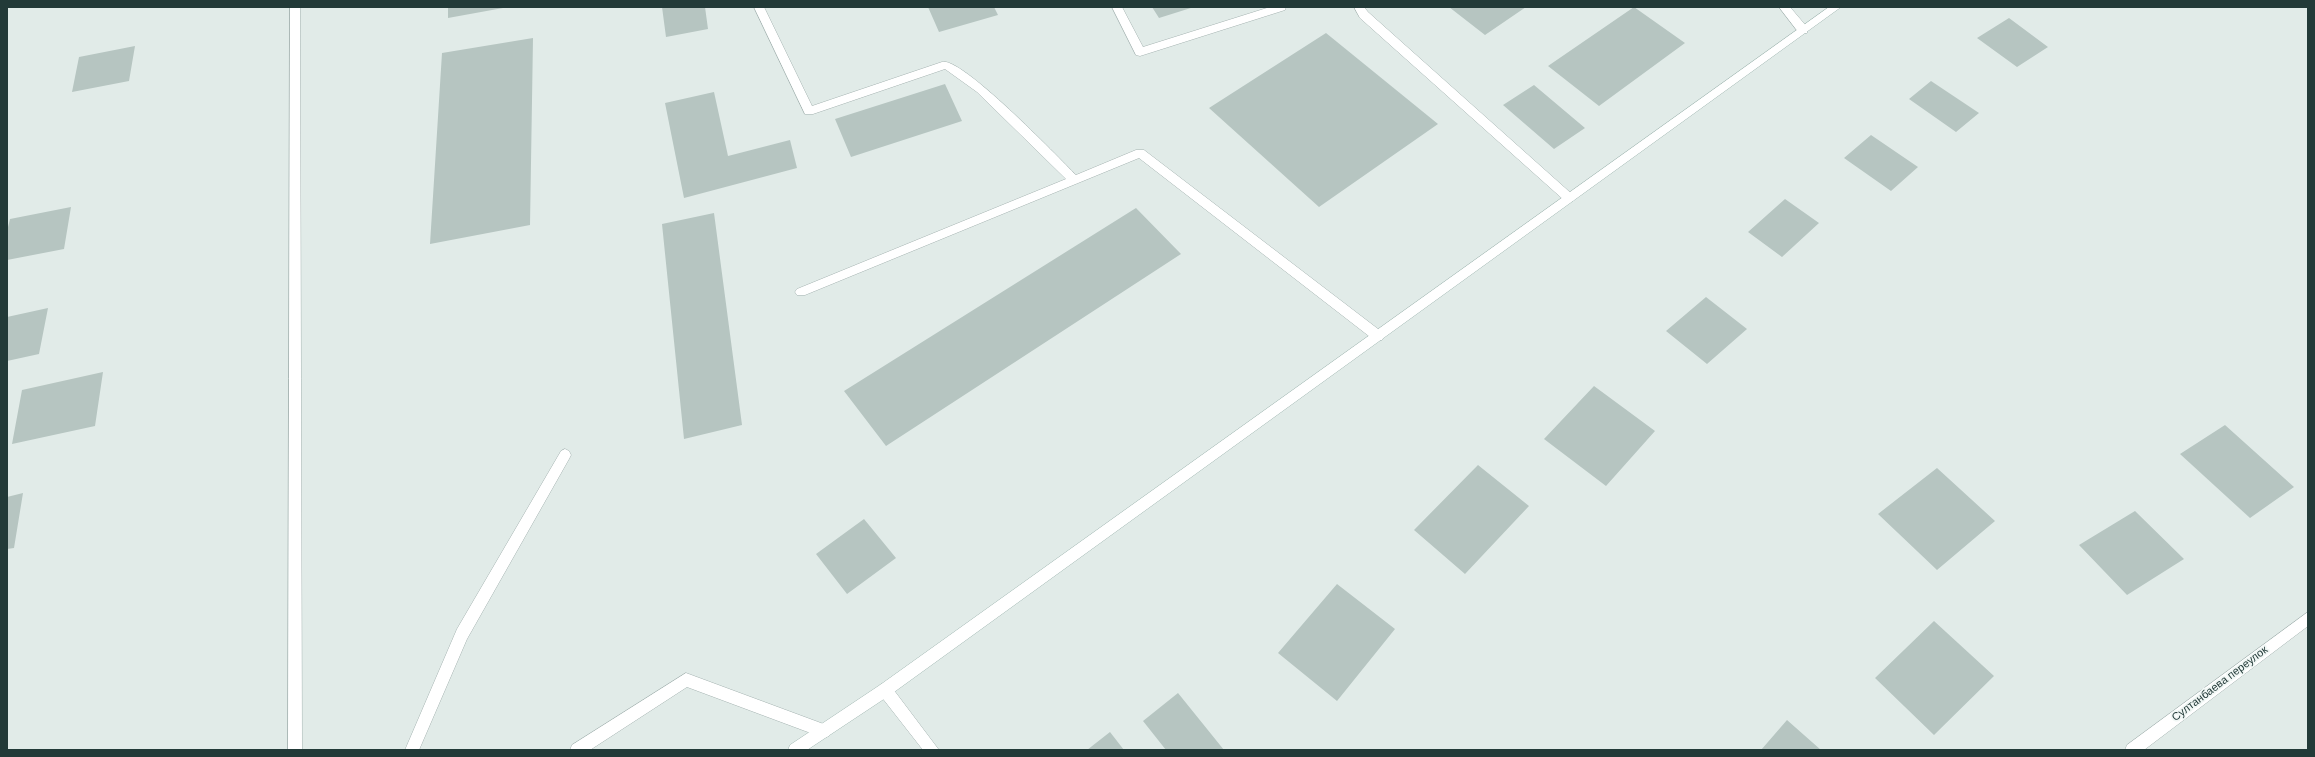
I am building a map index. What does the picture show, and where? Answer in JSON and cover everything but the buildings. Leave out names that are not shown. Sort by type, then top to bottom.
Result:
[{"type":"main road","points":[[295,7],[295,750]]},
{"type":"main road","points":[[759,7],[809,111],[946,65],[982,89],[1074,180]]},
{"type":"main road","points":[[1117,7],[1140,52],[1281,7]]},
{"type":"main road","points":[[1359,7],[1364,15],[1569,198]]},
{"type":"main road","points":[[1784,7],[1803,30]]},
{"type":"main road","points":[[795,750],[885,690],[1836,7]]},
{"type":"main road","points":[[801,292],[1140,153],[1378,336]]},
{"type":"main road","points":[[412,750],[462,634],[565,454]]},
{"type":"main road","name":"Султанбаева переулок","points":[[2132,750],[2308,618]]},
{"type":"main road","points":[[577,750],[686,680],[824,731]]},
{"type":"main road","points":[[885,690],[932,750]]}]
